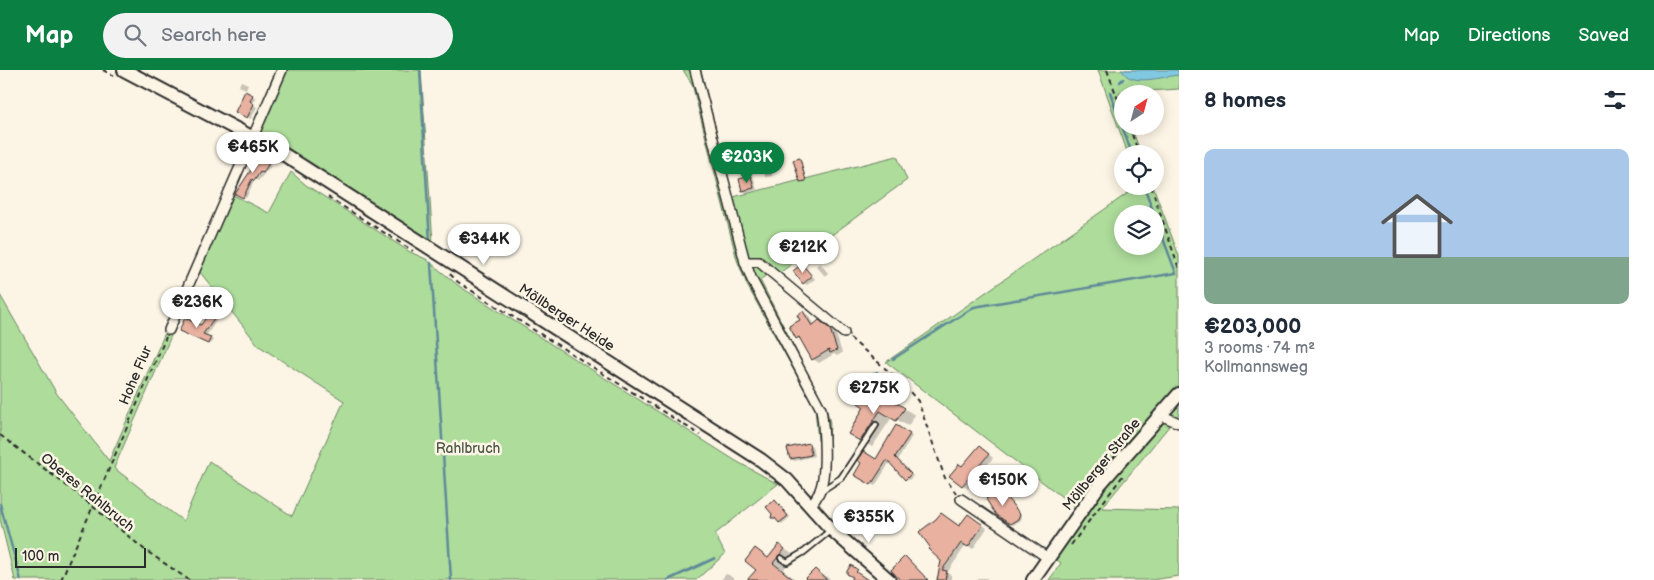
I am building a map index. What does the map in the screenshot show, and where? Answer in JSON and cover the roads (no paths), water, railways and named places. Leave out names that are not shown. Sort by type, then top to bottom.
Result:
[{"type":"street","points":[[169,330],[282,70]]},
{"type":"street","points":[[695,70],[745,262],[752,280],[821,409],[823,482],[820,492],[810,507]]},
{"type":"street","name":"Möllberger Heide","points":[[122,74],[254,137],[761,460],[787,480],[831,529],[889,580]]},
{"type":"street","points":[[745,262],[759,262],[844,333]]},
{"type":"street","name":"Möllberger Straße","points":[[1033,580],[1100,484],[1179,394]]},
{"type":"street","points":[[1160,415],[1179,423]]},
{"type":"street","points":[[961,499],[1048,558]]},
{"type":"lane","points":[[820,492],[841,478],[876,425]]},
{"type":"lane","points":[[781,558],[787,562],[804,552],[831,529]]},
{"type":"water","points":[[1122,70],[1179,70],[1179,75],[1140,80],[1132,79]]},
{"type":"waterway","points":[[420,70],[430,243]]},
{"type":"waterway","points":[[1120,82],[1123,79]]},
{"type":"waterway","points":[[1110,92],[1129,145]]},
{"type":"waterway","points":[[1147,195],[1151,205]]},
{"type":"waterway","points":[[893,359],[974,307],[1176,273],[1164,241]]},
{"type":"waterway","points":[[431,263],[451,580]]},
{"type":"waterway","points":[[848,391],[877,372]]},
{"type":"waterway","points":[[0,504],[21,580]]},
{"type":"waterway","points":[[668,580],[715,558]]},
{"type":"park label","name":"Rahlbruch","points":[[468,448]]}]
